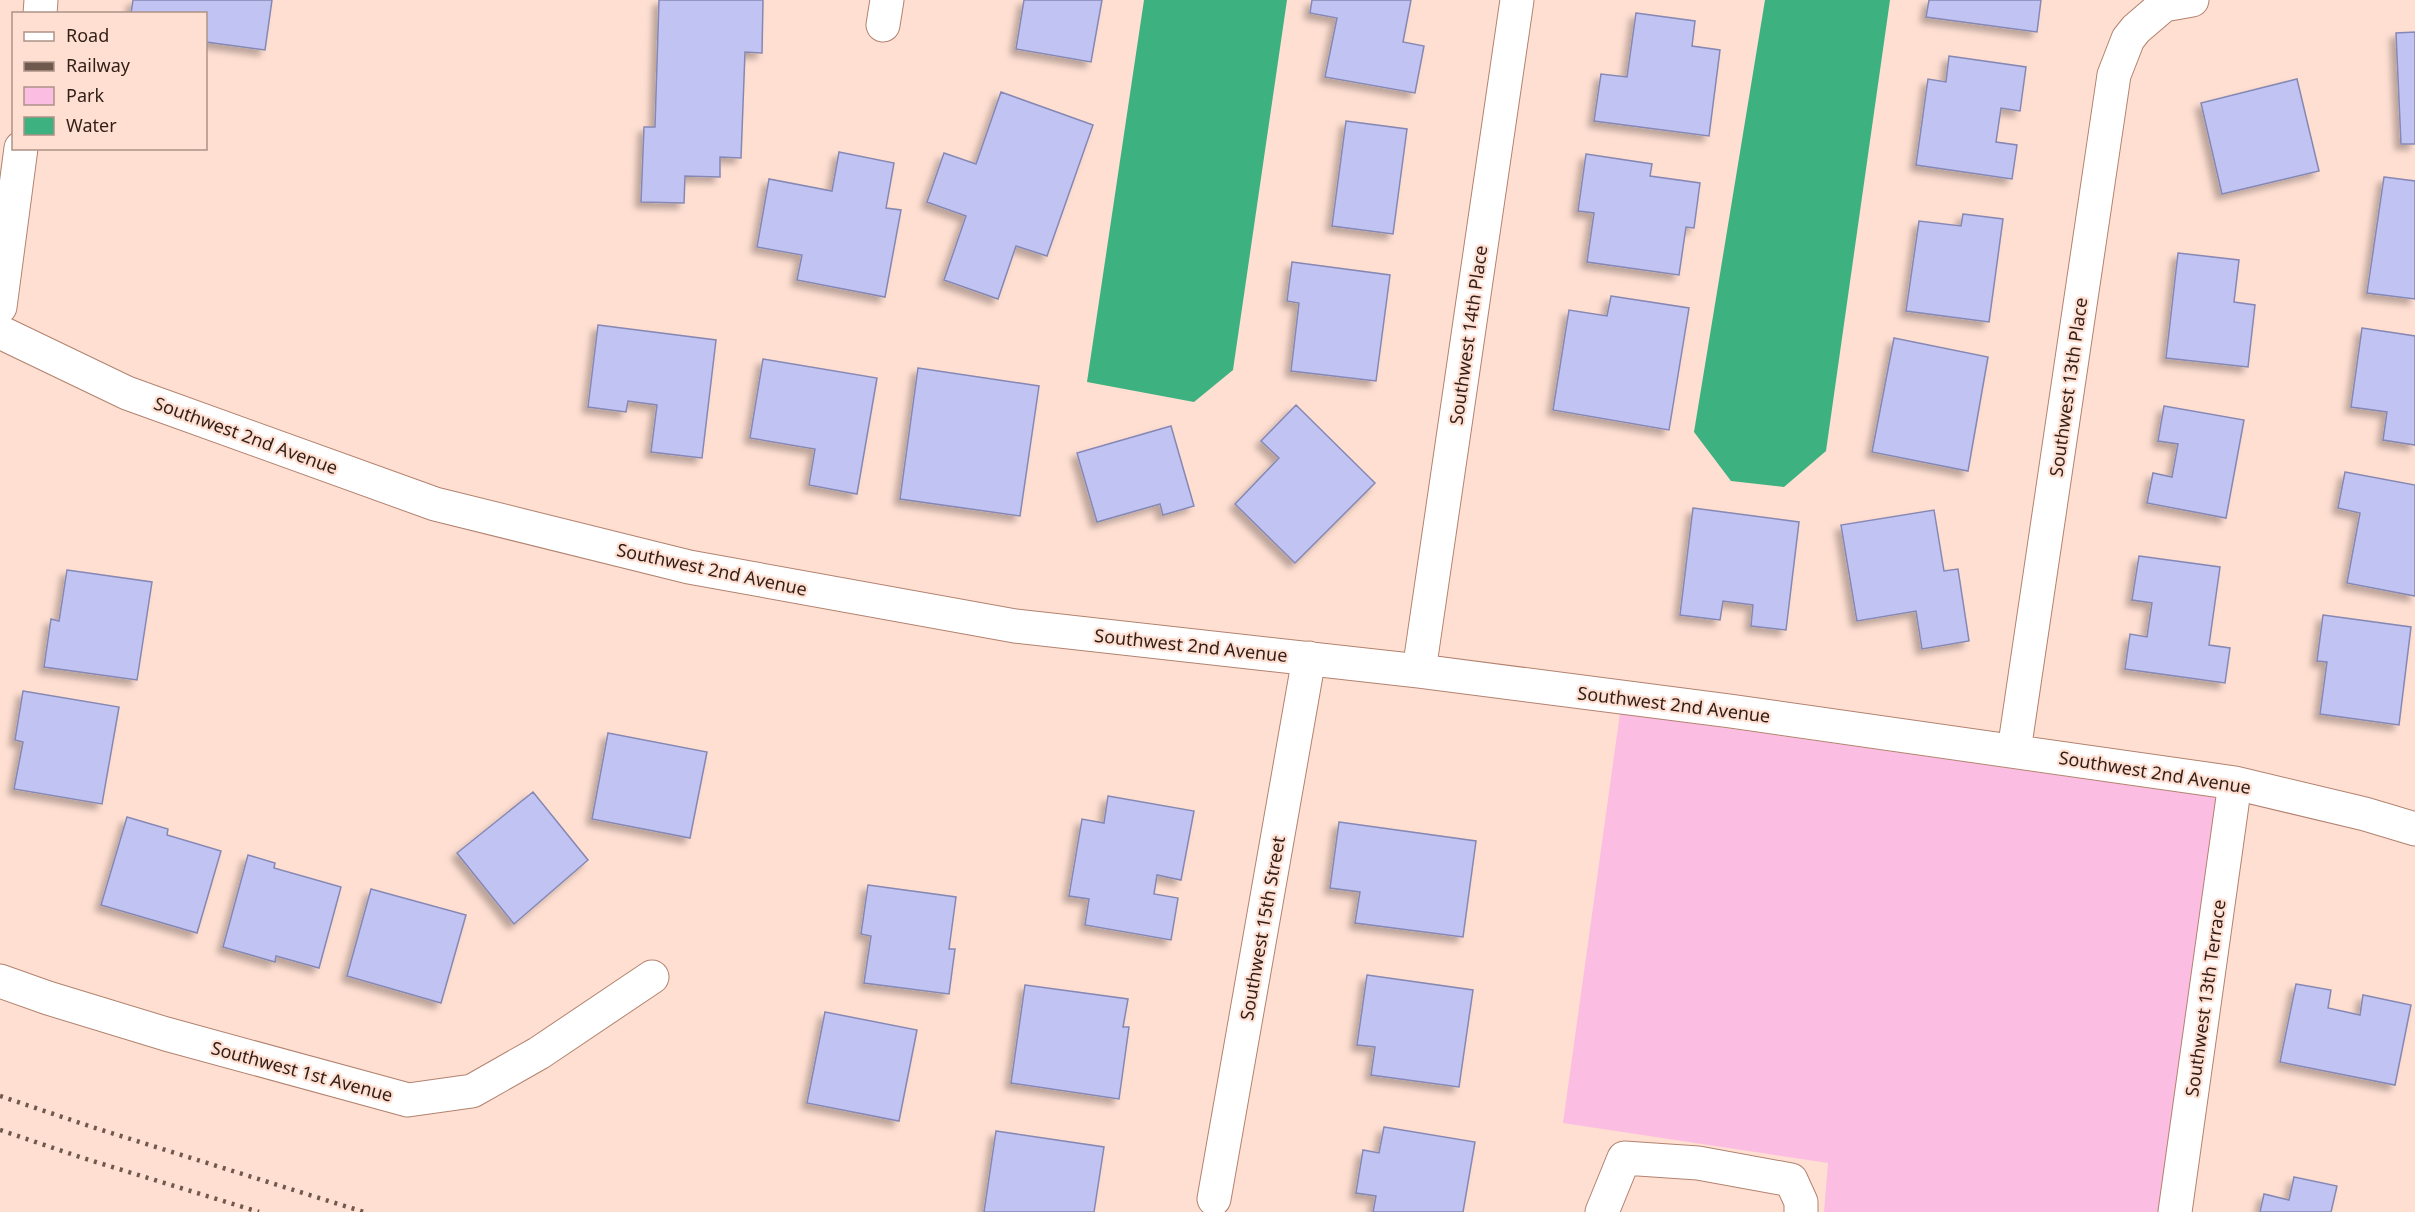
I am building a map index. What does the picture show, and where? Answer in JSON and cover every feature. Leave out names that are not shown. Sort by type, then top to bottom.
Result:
[{"type":"street","name":"Southwest 14th Place","points":[[1419,670],[1517,0]]},
{"type":"street","name":"Southwest 13th Place","points":[[2014,751],[2114,75],[2128,39],[2136,29],[2164,5],[2192,0]]},
{"type":"street","points":[[0,308],[21,150]]},
{"type":"street","name":"Southwest 2nd Avenue","points":[[0,332],[127,393],[435,504],[677,564],[1015,626],[1419,670],[1730,711],[2235,783],[2366,814],[2415,829]]},
{"type":"street","name":"Southwest 15th Street","points":[[1214,1198],[1309,658]]},
{"type":"street","name":"Southwest 13th Terrace","points":[[2175,1212],[2235,783]]},
{"type":"street","name":"Southwest 1st Avenue","points":[[0,981],[166,1034],[408,1100],[472,1091],[539,1053],[652,977]]},
{"type":"street","points":[[1602,1212],[1624,1158],[1698,1162],[1791,1180],[1801,1202],[1801,1212]]},
{"type":"green space","points":[[1620,713],[2219,798],[2161,1212],[1824,1212],[1828,1163],[1563,1123]]},
{"type":"water","points":[[1144,0],[1287,0],[1233,370],[1194,402],[1087,382]]},
{"type":"water","points":[[1765,0],[1890,0],[1826,451],[1784,487],[1731,481],[1694,432]]},
{"type":"building","points":[[133,0],[272,0],[265,50],[207,42],[207,12],[131,12]]},
{"type":"building","points":[[659,0],[763,0],[762,53],[745,52],[741,158],[720,157],[720,177],[685,176],[684,203],[641,202],[644,127],[655,127]]},
{"type":"building","points":[[1024,0],[1102,0],[1091,62],[1016,49]]},
{"type":"building","points":[[1312,0],[1411,0],[1403,42],[1424,46],[1415,93],[1325,77],[1337,18],[1310,13]]},
{"type":"building","points":[[1929,0],[2041,0],[2037,32],[1926,17]]},
{"type":"building","points":[[1636,13],[1695,21],[1692,46],[1720,50],[1709,136],[1594,121],[1601,74],[1627,77]]},
{"type":"building","points":[[2415,32],[2415,144],[2401,144],[2396,33]]},
{"type":"building","points":[[1949,56],[2026,67],[2020,111],[2001,108],[1996,142],[2017,145],[2012,179],[1916,165],[1928,79],[1946,82]]},
{"type":"building","points":[[2297,79],[2319,171],[2222,194],[2201,103]]},
{"type":"building","points":[[1001,92],[1093,125],[1047,256],[1016,246],[998,299],[944,280],[966,216],[927,202],[944,153],[976,164]]},
{"type":"building","points":[[1346,121],[1407,129],[1393,234],[1332,226]]},
{"type":"building","points":[[839,152],[894,163],[886,208],[901,210],[885,297],[797,280],[802,255],[757,247],[769,179],[832,191]]},
{"type":"building","points":[[1586,154],[1652,164],[1650,176],[1700,183],[1694,228],[1686,227],[1679,275],[1587,262],[1594,213],[1578,211]]},
{"type":"building","points":[[2384,177],[2415,181],[2415,299],[2367,293]]},
{"type":"building","points":[[1963,214],[2003,219],[1989,322],[1906,311],[1919,221],[1961,226]]},
{"type":"building","points":[[2178,253],[2239,260],[2234,302],[2255,305],[2248,367],[2166,358]]},
{"type":"building","points":[[1292,262],[1390,275],[1376,381],[1291,371],[1299,303],[1287,301]]},
{"type":"building","points":[[1611,296],[1689,308],[1669,430],[1553,410],[1569,310],[1607,316]]},
{"type":"building","points":[[598,325],[716,340],[702,458],[651,452],[657,405],[628,401],[626,412],[588,407]]},
{"type":"building","points":[[2362,328],[2415,336],[2415,445],[2383,440],[2387,412],[2351,407]]},
{"type":"building","points":[[1894,338],[1988,357],[1968,471],[1872,452]]},
{"type":"building","points":[[763,359],[877,378],[857,494],[809,485],[815,449],[750,438]]},
{"type":"building","points":[[918,368],[1039,386],[1020,516],[900,499]]},
{"type":"building","points":[[1296,405],[1375,483],[1295,563],[1235,504],[1279,458],[1261,441]]},
{"type":"building","points":[[2164,406],[2244,420],[2226,518],[2147,503],[2153,473],[2172,477],[2178,444],[2158,441]]},
{"type":"building","points":[[1171,426],[1194,506],[1163,515],[1160,504],[1097,522],[1077,453]]},
{"type":"building","points":[[2345,472],[2415,485],[2415,596],[2347,583],[2360,513],[2338,508]]},
{"type":"building","points":[[1693,508],[1799,522],[1786,630],[1751,626],[1753,605],[1723,601],[1720,620],[1680,615]]},
{"type":"building","points":[[1934,510],[1944,571],[1958,569],[1969,641],[1922,649],[1916,611],[1857,621],[1841,525]]},
{"type":"building","points":[[2139,556],[2220,567],[2209,645],[2230,648],[2225,683],[2125,669],[2130,634],[2147,637],[2152,603],[2132,600]]},
{"type":"building","points":[[67,570],[152,582],[137,680],[44,667],[51,619],[59,621]]},
{"type":"building","points":[[2323,615],[2411,627],[2399,725],[2320,714],[2327,662],[2317,661]]},
{"type":"building","points":[[23,691],[119,707],[102,804],[14,789],[23,742],[15,740]]},
{"type":"building","points":[[608,733],[707,752],[690,838],[592,819]]},
{"type":"building","points":[[533,792],[588,860],[514,924],[457,853]]},
{"type":"building","points":[[1108,796],[1194,811],[1181,880],[1157,875],[1154,894],[1178,898],[1171,940],[1085,925],[1089,899],[1069,896],[1082,819],[1104,823]]},
{"type":"building","points":[[127,817],[168,829],[167,835],[221,851],[197,933],[101,905]]},
{"type":"building","points":[[1339,822],[1476,841],[1463,937],[1355,923],[1360,892],[1330,888]]},
{"type":"building","points":[[248,855],[275,863],[274,868],[341,887],[319,968],[276,956],[275,962],[223,947]]},
{"type":"building","points":[[868,885],[956,897],[949,949],[955,949],[949,994],[864,983],[871,936],[861,934]]},
{"type":"building","points":[[371,889],[466,915],[441,1003],[347,976]]},
{"type":"building","points":[[1367,975],[1473,990],[1459,1087],[1371,1075],[1375,1047],[1357,1045]]},
{"type":"building","points":[[2296,984],[2331,990],[2328,1008],[2360,1015],[2363,995],[2411,1005],[2395,1085],[2280,1062]]},
{"type":"building","points":[[1025,985],[1128,999],[1123,1027],[1129,1027],[1119,1099],[1011,1083]]},
{"type":"building","points":[[825,1012],[917,1030],[899,1121],[807,1103]]},
{"type":"building","points":[[1384,1127],[1475,1142],[1463,1212],[1373,1212],[1376,1196],[1356,1193],[1363,1150],[1379,1153]]},
{"type":"building","points":[[996,1131],[1104,1147],[1094,1212],[984,1212]]},
{"type":"building","points":[[2294,1177],[2337,1186],[2331,1212],[2260,1212],[2264,1194],[2289,1200]]},
{"type":"railway","points":[[0,1096],[364,1212]]},
{"type":"railway","points":[[0,1130],[259,1212]]}]
